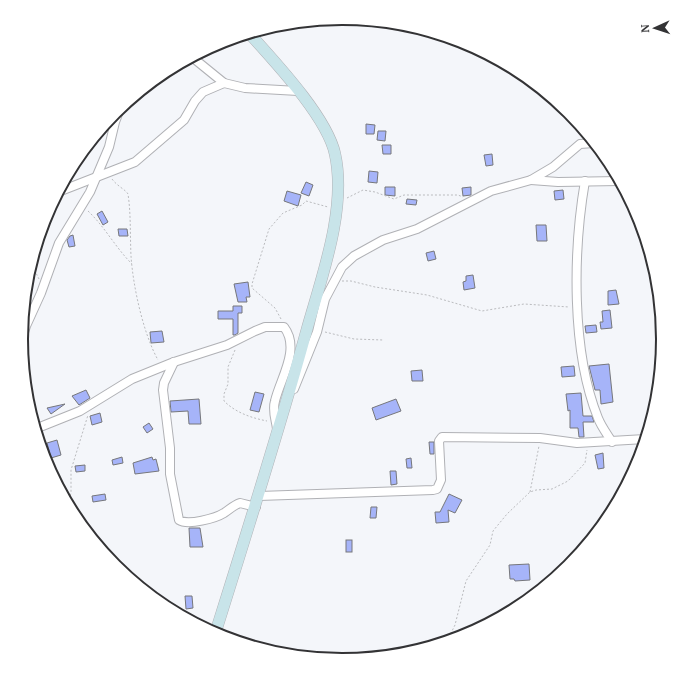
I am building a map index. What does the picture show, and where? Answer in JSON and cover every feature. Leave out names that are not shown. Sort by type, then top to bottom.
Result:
[{"type":"street","points":[[253,38],[298,91],[319,119],[330,138],[338,171],[338,206],[287,402]]},
{"type":"street","points":[[196,61],[224,83],[245,88],[298,91]]},
{"type":"street","points":[[66,189],[105,175],[130,164],[145,155],[184,120],[199,95],[208,89],[224,83]]},
{"type":"street","points":[[28,325],[61,239],[83,206],[96,178],[109,147],[115,121]]},
{"type":"street","points":[[217,627],[257,501],[277,428],[317,332],[325,299],[332,284],[348,262],[361,251],[383,240],[417,229],[477,197],[500,188],[531,180],[553,167],[580,144],[587,143]]},
{"type":"street","points":[[531,180],[558,182],[612,181]]},
{"type":"street","points":[[584,181],[577,240],[578,309],[584,364],[589,386],[598,419],[612,442]]},
{"type":"street","points":[[40,427],[71,415],[132,379],[174,362],[227,345],[238,338],[265,328],[284,327],[289,333],[291,344],[287,365],[275,401],[274,414],[277,428]]},
{"type":"street","points":[[174,362],[163,387],[170,448],[170,474],[180,520],[190,524],[223,514],[240,503],[437,489],[441,480],[440,438],[540,438],[587,443],[639,440]]},
{"type":"path","points":[[105,175],[112,179],[118,187],[127,191],[128,194],[132,264],[146,335],[162,367]]},
{"type":"path","points":[[284,327],[275,308],[252,288],[269,229],[283,213],[302,205],[306,201],[338,206],[363,190],[375,192],[394,199],[404,195],[458,195],[467,199],[477,197]]},
{"type":"path","points":[[83,206],[98,220],[118,250],[132,264]]},
{"type":"path","points":[[35,271],[44,286]]},
{"type":"path","points":[[332,284],[351,281],[375,287],[428,295],[482,311],[531,304],[556,305],[578,309]]},
{"type":"path","points":[[317,332],[334,333],[354,339],[383,340]]},
{"type":"path","points":[[238,338],[228,367],[228,384],[224,394],[224,401],[232,409],[277,428]]},
{"type":"path","points":[[70,496],[71,470],[91,404]]},
{"type":"path","points":[[530,492],[540,438]]},
{"type":"path","points":[[451,633],[455,625],[466,581],[490,545],[493,531],[507,514],[530,492],[552,489],[568,481],[585,463],[587,443]]},
{"type":"building","points":[[366,124],[375,125],[374,134],[366,134]]},
{"type":"building","points":[[378,131],[386,131],[385,141],[377,140]]},
{"type":"building","points":[[382,145],[391,145],[391,154],[383,154]]},
{"type":"building","points":[[492,154],[493,165],[486,166],[484,155]]},
{"type":"building","points":[[369,171],[378,172],[377,183],[368,182]]},
{"type":"building","points":[[306,182],[313,185],[309,196],[301,193]]},
{"type":"building","points":[[385,187],[395,187],[395,196],[385,195]]},
{"type":"building","points":[[471,187],[471,195],[463,196],[462,188]]},
{"type":"building","points":[[563,190],[564,199],[555,200],[554,191]]},
{"type":"building","points":[[287,191],[301,195],[298,206],[284,201]]},
{"type":"building","points":[[407,199],[417,200],[416,205],[406,204]]},
{"type":"building","points":[[102,211],[108,222],[103,225],[97,214]]},
{"type":"building","points":[[536,225],[546,225],[547,241],[537,241]]},
{"type":"building","points":[[118,229],[127,229],[128,236],[119,236]]},
{"type":"building","points":[[73,235],[75,246],[69,247],[67,240]]},
{"type":"building","points":[[434,251],[436,259],[428,261],[426,253]]},
{"type":"building","points":[[473,275],[475,288],[464,290],[463,282],[466,281],[466,276]]},
{"type":"building","points":[[248,282],[250,297],[246,297],[247,302],[238,302],[234,284]]},
{"type":"building","points":[[616,290],[619,304],[608,305],[608,291]]},
{"type":"building","points":[[233,306],[242,306],[242,313],[238,313],[238,333],[235,335],[233,335],[233,319],[218,319],[218,311],[233,311]]},
{"type":"building","points":[[610,310],[612,328],[601,329],[600,322],[603,322],[602,311]]},
{"type":"building","points":[[596,325],[597,332],[586,333],[585,326]]},
{"type":"building","points":[[162,331],[164,342],[151,343],[150,332]]},
{"type":"building","points":[[609,364],[613,402],[601,404],[600,390],[595,390],[589,366]]},
{"type":"building","points":[[574,366],[575,376],[562,377],[561,367]]},
{"type":"building","points":[[422,370],[423,381],[412,381],[411,371]]},
{"type":"building","points":[[86,390],[90,398],[79,405],[72,396]]},
{"type":"building","points":[[255,392],[264,394],[259,412],[250,410]]},
{"type":"building","points":[[581,393],[583,416],[592,416],[594,422],[583,422],[584,437],[579,437],[578,428],[570,428],[570,410],[568,411],[566,394]]},
{"type":"building","points":[[199,399],[201,424],[189,424],[188,411],[171,412],[170,401]]},
{"type":"building","points":[[396,399],[401,411],[376,420],[372,408]]},
{"type":"building","points":[[65,404],[51,414],[47,408]]},
{"type":"building","points":[[100,413],[102,422],[92,425],[90,416]]},
{"type":"building","points":[[149,423],[153,429],[147,433],[143,427]]},
{"type":"building","points":[[57,440],[61,455],[51,458],[47,443]]},
{"type":"building","points":[[429,442],[434,442],[434,454],[430,454]]},
{"type":"building","points":[[603,453],[604,468],[598,469],[595,455]]},
{"type":"building","points":[[122,457],[123,463],[113,465],[112,460]]},
{"type":"building","points":[[152,457],[153,460],[156,459],[159,471],[135,474],[133,463]]},
{"type":"building","points":[[411,458],[412,468],[407,468],[406,459]]},
{"type":"building","points":[[85,465],[85,471],[76,472],[75,466]]},
{"type":"building","points":[[390,471],[396,471],[397,484],[391,485]]},
{"type":"building","points":[[105,494],[106,500],[93,502],[92,496]]},
{"type":"building","points":[[449,494],[462,500],[455,513],[448,510],[449,522],[436,523],[435,512],[440,512]]},
{"type":"building","points":[[371,507],[377,507],[376,518],[370,518]]},
{"type":"building","points":[[189,528],[200,528],[203,547],[190,547]]},
{"type":"building","points":[[346,540],[352,540],[352,552],[346,552]]},
{"type":"building","points":[[529,564],[530,580],[515,581],[514,579],[510,579],[509,565]]},
{"type":"building","points":[[185,596],[192,596],[193,608],[186,609]]}]
